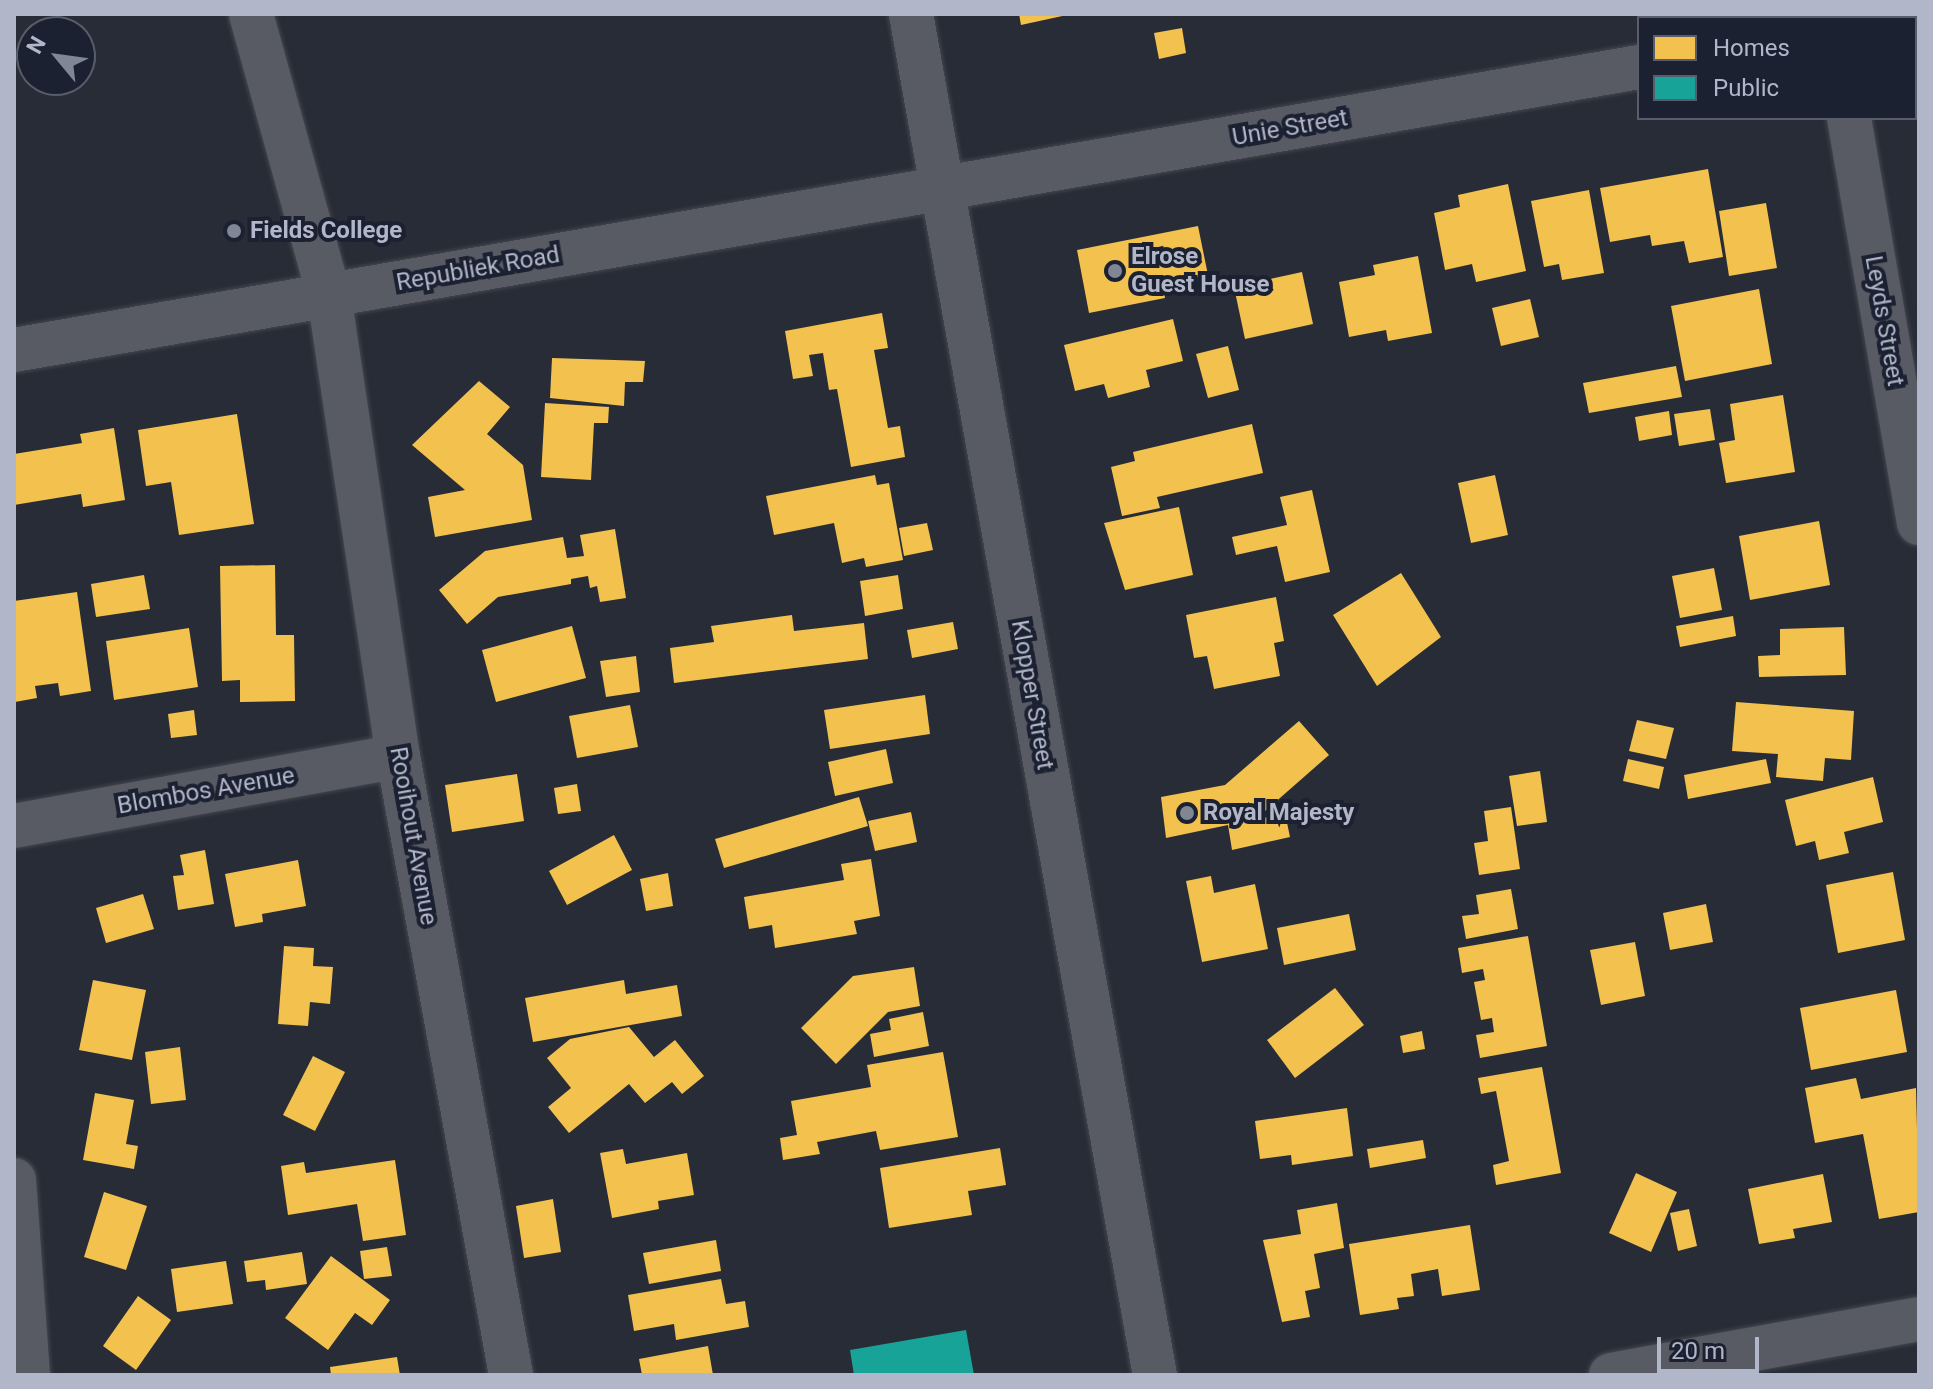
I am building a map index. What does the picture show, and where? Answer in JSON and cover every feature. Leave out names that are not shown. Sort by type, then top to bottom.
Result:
[{"type":"street","name":"Rooihout Avenue","points":[[251,14],[329,295],[398,756],[511,1375]]},
{"type":"street","name":"Klopper Street","points":[[911,14],[1155,1375]]},
{"type":"street","name":"Unie Street","points":[[941,189],[1637,67]]},
{"type":"street","name":"Leyds Street","points":[[1849,120],[1919,523]]},
{"type":"street","name":"Republiek Road","points":[[14,350],[941,189]]},
{"type":"street","name":"Blombos Avenue","points":[[14,826],[398,756]]},
{"type":"street","points":[[14,1180],[28,1375]]},
{"type":"street","points":[[1611,1375],[1919,1319]]},
{"type":"building: Homes","points":[[1019,14],[1067,14],[1067,15],[1021,25]]},
{"type":"building: Homes","points":[[1182,28],[1186,53],[1159,59],[1154,33]]},
{"type":"building: Homes","points":[[1708,169],[1723,257],[1689,263],[1684,241],[1652,246],[1650,235],[1610,242],[1600,188]]},
{"type":"building: Homes","points":[[1508,184],[1526,271],[1476,282],[1472,264],[1445,270],[1434,213],[1460,207],[1458,195]]},
{"type":"building: Homes","points":[[1589,190],[1604,273],[1562,280],[1559,264],[1544,267],[1531,201]]},
{"type":"building: Homes","points":[[1766,203],[1777,268],[1729,276],[1719,211]]},
{"type":"building: Homes","points":[[1198,226],[1208,275],[1163,284],[1165,298],[1089,313],[1077,250]]},
{"type":"building: Homes","points":[[1418,256],[1432,333],[1388,341],[1386,330],[1349,337],[1339,282],[1375,275],[1373,265]]},
{"type":"building: Homes","points":[[1302,272],[1313,324],[1245,339],[1234,287]]},
{"type":"building: Homes","points":[[1759,289],[1772,364],[1685,381],[1671,306]]},
{"type":"building: Homes","points":[[1530,299],[1539,337],[1501,346],[1492,308]]},
{"type":"building: Homes","points":[[882,313],[888,348],[874,350],[888,428],[900,426],[905,457],[851,467],[837,389],[829,390],[823,353],[809,355],[813,376],[793,379],[785,331]]},
{"type":"building: Homes","points":[[1173,319],[1183,361],[1146,370],[1150,387],[1108,398],[1104,384],[1075,391],[1064,345]]},
{"type":"building: Homes","points":[[1228,346],[1239,390],[1208,398],[1196,354]]},
{"type":"building: Homes","points":[[552,358],[645,361],[643,382],[625,382],[624,406],[550,398]]},
{"type":"building: Homes","points":[[1676,366],[1682,397],[1589,413],[1583,383]]},
{"type":"building: Homes","points":[[479,381],[510,407],[487,434],[523,465],[532,520],[435,537],[428,497],[465,490],[412,445]]},
{"type":"building: Homes","points":[[1783,395],[1795,472],[1726,483],[1719,443],[1735,440],[1730,404]]},
{"type":"building: Homes","points":[[545,403],[609,407],[608,423],[594,423],[591,480],[541,477]]},
{"type":"building: Homes","points":[[1710,409],[1715,440],[1679,446],[1674,414]]},
{"type":"building: Homes","points":[[1669,411],[1672,435],[1639,441],[1635,417]]},
{"type":"building: Homes","points":[[237,414],[254,524],[179,535],[171,482],[146,486],[138,430]]},
{"type":"building: Homes","points":[[1252,424],[1263,473],[1157,497],[1160,508],[1122,516],[1111,467],[1135,461],[1133,452]]},
{"type":"building: Homes","points":[[114,428],[125,500],[83,507],[81,494],[14,505],[14,454],[82,443],[80,434]]},
{"type":"building: Homes","points":[[875,475],[877,485],[889,483],[903,560],[866,567],[864,558],[842,563],[834,523],[774,535],[766,496]]},
{"type":"building: Homes","points":[[1495,475],[1508,535],[1471,543],[1458,483]]},
{"type":"building: Homes","points":[[1312,490],[1330,572],[1285,582],[1277,546],[1236,555],[1232,537],[1287,525],[1280,497]]},
{"type":"building: Homes","points":[[1179,507],[1193,575],[1125,590],[1104,523]]},
{"type":"building: Homes","points":[[1819,521],[1830,585],[1750,600],[1739,536]]},
{"type":"building: Homes","points":[[927,523],[933,550],[904,556],[899,528]]},
{"type":"building: Homes","points":[[615,529],[626,598],[600,602],[597,586],[590,588],[588,576],[571,579],[571,584],[498,597],[467,624],[439,590],[485,551],[563,537],[567,558],[584,556],[580,535]]},
{"type":"building: Homes","points":[[275,565],[276,635],[294,635],[295,701],[240,702],[240,680],[222,681],[220,566]]},
{"type":"building: Homes","points":[[1714,568],[1722,610],[1680,618],[1672,576]]},
{"type":"building: Homes","points":[[1401,573],[1441,637],[1377,686],[1333,615]]},
{"type":"building: Homes","points":[[144,575],[150,609],[96,617],[91,584]]},
{"type":"building: Homes","points":[[898,575],[903,609],[865,616],[860,581]]},
{"type":"building: Homes","points":[[77,592],[91,691],[60,696],[58,683],[35,686],[37,698],[15,702],[14,601]]},
{"type":"building: Homes","points":[[1276,597],[1284,641],[1274,643],[1280,676],[1214,689],[1207,656],[1194,658],[1186,615]]},
{"type":"building: Homes","points":[[792,615],[794,631],[864,623],[868,659],[674,683],[670,648],[714,642],[711,626]]},
{"type":"building: Homes","points":[[1733,616],[1736,636],[1680,647],[1676,626]]},
{"type":"building: Homes","points":[[953,622],[958,649],[912,658],[907,630]]},
{"type":"building: Homes","points":[[572,626],[586,678],[496,702],[482,650]]},
{"type":"building: Homes","points":[[1844,627],[1846,675],[1759,677],[1758,656],[1780,655],[1780,629]]},
{"type":"building: Homes","points":[[189,628],[198,687],[114,700],[106,641]]},
{"type":"building: Homes","points":[[636,656],[640,692],[606,697],[600,661]]},
{"type":"building: Homes","points":[[925,695],[930,734],[830,749],[824,710]]},
{"type":"building: Homes","points":[[1736,702],[1854,711],[1851,760],[1825,758],[1823,781],[1776,777],[1778,754],[1732,751]]},
{"type":"building: Homes","points":[[630,705],[638,747],[577,758],[569,716]]},
{"type":"building: Homes","points":[[194,710],[197,735],[171,738],[168,714]]},
{"type":"building: Homes","points":[[1637,720],[1674,728],[1666,759],[1629,751]]},
{"type":"building: Homes","points":[[1299,721],[1329,755],[1255,820],[1285,813],[1290,837],[1232,850],[1228,825],[1166,838],[1161,797],[1225,785]]},
{"type":"building: Homes","points":[[886,749],[893,783],[835,796],[828,762]]},
{"type":"building: Homes","points":[[1628,759],[1664,767],[1659,789],[1623,781]]},
{"type":"building: Homes","points":[[1766,759],[1771,783],[1688,799],[1684,775]]},
{"type":"building: Homes","points":[[1540,771],[1547,822],[1517,826],[1509,776]]},
{"type":"building: Homes","points":[[517,774],[524,821],[452,832],[445,785]]},
{"type":"building: Homes","points":[[1873,777],[1883,822],[1844,832],[1849,853],[1819,860],[1815,841],[1796,846],[1785,800]]},
{"type":"building: Homes","points":[[577,784],[581,811],[558,814],[554,788]]},
{"type":"building: Homes","points":[[859,797],[868,826],[724,868],[715,839]]},
{"type":"building: Homes","points":[[1511,807],[1520,869],[1479,875],[1474,843],[1488,841],[1484,811]]},
{"type":"building: Homes","points":[[911,812],[917,842],[875,851],[868,821]]},
{"type":"building: Homes","points":[[614,835],[632,870],[567,905],[549,871]]},
{"type":"building: Homes","points":[[205,850],[214,904],[178,910],[173,876],[184,875],[180,855]]},
{"type":"building: Homes","points":[[871,859],[880,916],[854,921],[857,934],[775,948],[772,925],[749,929],[744,897],[844,880],[841,864]]},
{"type":"building: Homes","points":[[298,860],[306,906],[262,914],[263,922],[235,927],[225,874]]},
{"type":"building: Homes","points":[[1893,872],[1905,940],[1838,953],[1826,885]]},
{"type":"building: Homes","points":[[668,873],[673,906],[646,911],[640,879]]},
{"type":"building: Homes","points":[[1211,876],[1214,893],[1255,884],[1268,949],[1202,962],[1186,881]]},
{"type":"building: Homes","points":[[1511,889],[1518,929],[1466,939],[1462,916],[1479,914],[1476,895]]},
{"type":"building: Homes","points":[[143,894],[154,929],[106,943],[96,908]]},
{"type":"building: Homes","points":[[1706,904],[1713,942],[1670,950],[1663,913]]},
{"type":"building: Homes","points":[[1349,914],[1356,950],[1284,965],[1277,928]]},
{"type":"building: Homes","points":[[1528,936],[1547,1046],[1480,1058],[1476,1035],[1494,1032],[1492,1018],[1481,1020],[1474,982],[1485,980],[1483,969],[1462,973],[1458,948]]},
{"type":"building: Homes","points":[[1635,942],[1645,996],[1601,1005],[1590,950]]},
{"type":"building: Homes","points":[[284,946],[314,948],[313,966],[333,967],[330,1004],[310,1002],[308,1026],[278,1024]]},
{"type":"building: Homes","points":[[914,967],[920,1006],[888,1012],[836,1064],[801,1028],[853,976]]},
{"type":"building: Homes","points":[[93,980],[146,990],[132,1060],[79,1050]]},
{"type":"building: Homes","points":[[624,980],[626,994],[677,985],[682,1016],[533,1042],[525,998]]},
{"type":"building: Homes","points":[[1335,988],[1364,1025],[1295,1078],[1267,1040]]},
{"type":"building: Homes","points":[[1896,990],[1907,1052],[1811,1070],[1800,1008]]},
{"type":"building: Homes","points":[[923,1012],[929,1046],[874,1057],[870,1034],[891,1030],[889,1019]]},
{"type":"building: Homes","points":[[629,1027],[654,1057],[675,1040],[704,1076],[682,1094],[672,1082],[645,1103],[629,1084],[569,1133],[548,1107],[571,1088],[547,1058],[570,1039]]},
{"type":"building: Homes","points":[[1422,1031],[1425,1049],[1403,1053],[1400,1036]]},
{"type":"building: Homes","points":[[180,1047],[186,1100],[151,1104],[145,1052]]},
{"type":"building: Homes","points":[[943,1052],[958,1137],[880,1150],[876,1131],[817,1142],[820,1154],[783,1160],[780,1138],[797,1135],[791,1101],[871,1087],[867,1065]]},
{"type":"building: Homes","points":[[313,1056],[345,1072],[315,1131],[283,1115]]},
{"type":"building: Homes","points":[[1542,1067],[1561,1173],[1496,1185],[1493,1165],[1509,1161],[1496,1091],[1481,1094],[1478,1078]]},
{"type":"building: Homes","points":[[1856,1078],[1861,1099],[1916,1088],[1919,1212],[1879,1219],[1863,1134],[1815,1143],[1805,1088]]},
{"type":"building: Homes","points":[[95,1093],[134,1100],[126,1144],[138,1146],[134,1169],[83,1160]]},
{"type":"building: Homes","points":[[1347,1108],[1353,1156],[1292,1165],[1291,1155],[1260,1159],[1255,1121]]},
{"type":"building: Homes","points":[[1423,1140],[1426,1158],[1370,1168],[1367,1149]]},
{"type":"building: Homes","points":[[1000,1148],[1006,1185],[968,1191],[972,1215],[889,1228],[880,1168]]},
{"type":"building: Homes","points":[[623,1149],[626,1164],[687,1153],[694,1195],[658,1201],[659,1209],[612,1218],[600,1153]]},
{"type":"building: Homes","points":[[395,1160],[406,1235],[363,1241],[357,1204],[288,1215],[281,1166],[304,1162],[306,1173]]},
{"type":"building: Homes","points":[[1636,1173],[1677,1192],[1651,1252],[1609,1233]]},
{"type":"building: Homes","points":[[1823,1174],[1832,1222],[1793,1229],[1795,1238],[1759,1244],[1748,1189]]},
{"type":"building: Homes","points":[[104,1192],[147,1206],[126,1270],[84,1257]]},
{"type":"building: Homes","points":[[553,1199],[561,1252],[524,1258],[516,1206]]},
{"type":"building: Homes","points":[[1337,1203],[1344,1248],[1314,1254],[1320,1288],[1305,1291],[1310,1317],[1282,1322],[1263,1240],[1301,1234],[1297,1210]]},
{"type":"building: Homes","points":[[1689,1209],[1697,1246],[1678,1251],[1670,1213]]},
{"type":"building: Homes","points":[[1470,1225],[1480,1290],[1442,1296],[1438,1269],[1411,1274],[1414,1296],[1397,1298],[1399,1309],[1360,1315],[1349,1244]]},
{"type":"building: Homes","points":[[716,1240],[721,1271],[649,1284],[643,1253]]},
{"type":"building: Homes","points":[[387,1247],[392,1276],[364,1279],[360,1251]]},
{"type":"building: Homes","points":[[302,1252],[307,1284],[266,1290],[265,1280],[247,1282],[244,1261]]},
{"type":"building: Homes","points":[[331,1256],[390,1300],[372,1325],[355,1313],[328,1350],[285,1318]]},
{"type":"building: Homes","points":[[226,1261],[233,1304],[177,1312],[171,1269]]},
{"type":"building: Homes","points":[[721,1279],[726,1304],[745,1301],[749,1327],[676,1340],[674,1324],[634,1331],[628,1295]]},
{"type":"building: Homes","points":[[138,1296],[171,1320],[136,1370],[103,1346]]},
{"type":"building: Homes","points":[[708,1346],[713,1375],[642,1375],[639,1359]]},
{"type":"building: Homes","points":[[397,1357],[400,1375],[331,1375],[330,1367]]},
{"type":"building: Public","points":[[966,1330],[974,1375],[854,1375],[850,1350]]},
{"type":"place","name":"Fields College","points":[[234,231]]},
{"type":"place","name":"Elrose Guest House","points":[[1115,271]]},
{"type":"place","name":"Royal Majesty","points":[[1187,813]]}]
